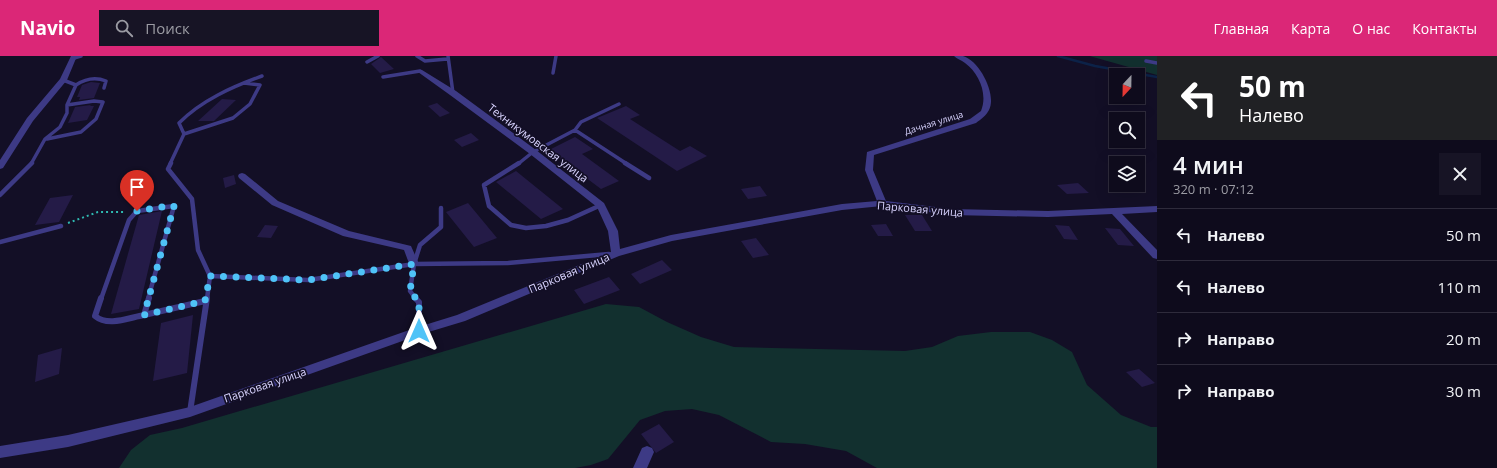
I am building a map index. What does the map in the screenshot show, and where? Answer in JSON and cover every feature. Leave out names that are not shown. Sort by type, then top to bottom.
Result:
[{"type":"street","name":"Дачная улица","points":[[882,203],[869,170],[870,154],[973,121],[983,114],[987,108],[987,94],[983,81],[969,63],[957,56]]},
{"type":"street","points":[[0,166],[30,120],[63,80],[76,57]]},
{"type":"street","name":"Техникумовская улица","points":[[420,71],[453,93],[533,152],[601,205],[613,231],[616,254]]},
{"type":"street","points":[[242,176],[275,203],[346,234],[408,248],[414,264]]},
{"type":"street","name":"Парковая улица","points":[[0,452],[68,442],[190,412],[419,331],[461,318],[616,254],[679,237],[842,207],[882,203],[952,212],[1048,214],[1157,209]]},
{"type":"street","points":[[1115,212],[1157,256]]},
{"type":"street","points":[[640,468],[647,452]]},
{"type":"lane","points":[[367,62],[378,56]]},
{"type":"lane","points":[[417,56],[425,61],[447,58],[453,93]]},
{"type":"lane","points":[[553,73],[556,56]]},
{"type":"lane","points":[[964,56],[969,63]]},
{"type":"lane","points":[[1146,61],[1157,63]]},
{"type":"lane","points":[[383,77],[420,71]]},
{"type":"lane","points":[[184,134],[179,123],[185,115],[244,82],[262,76]]},
{"type":"lane","points":[[0,196],[34,161],[45,139],[60,127],[67,113],[67,105],[76,85],[82,80],[102,78],[106,80],[104,88]]},
{"type":"lane","points":[[63,80],[76,85]]},
{"type":"lane","points":[[190,412],[205,301],[210,276],[198,250],[192,199],[168,169],[184,134],[233,118],[250,104],[260,85],[244,82]]},
{"type":"lane","points":[[45,139],[81,132],[96,119],[103,102],[94,101],[67,105]]},
{"type":"lane","points":[[601,205],[568,220],[546,226],[526,228],[511,225],[489,206],[484,185],[508,171],[533,152],[574,130],[581,122],[619,104]]},
{"type":"lane","points":[[574,130],[649,178]]},
{"type":"lane","points":[[144,315],[174,206],[137,211],[129,220],[95,316],[100,321],[111,322],[144,315],[205,301]]},
{"type":"lane","points":[[419,331],[419,302],[410,291],[414,264],[420,245],[440,227],[441,208]]},
{"type":"lane","points":[[0,242],[36,231],[61,226]]},
{"type":"lane","points":[[210,276],[308,280],[414,264],[508,263],[616,254]]},
{"type":"path","points":[[61,226],[98,212],[137,211]]},
{"type":"green space","points":[[1090,56],[1157,56],[1157,75],[1145,72],[1145,68],[1132,68]]},
{"type":"green space","points":[[606,304],[639,307],[667,322],[701,337],[734,347],[905,351],[932,347],[958,336],[991,332],[1030,332],[1052,340],[1072,352],[1087,385],[1121,415],[1151,427],[1157,427],[1157,468],[877,468],[846,451],[805,444],[771,442],[719,415],[692,409],[665,411],[640,420],[608,459],[591,465],[575,468],[119,468],[131,450],[150,435],[182,428]]},
{"type":"building","points":[[381,57],[394,69],[380,73],[371,64]]},
{"type":"building","points":[[91,82],[100,83],[94,98],[79,100],[80,97],[77,97],[82,85]]},
{"type":"building","points":[[222,99],[236,100],[214,121],[198,121]]},
{"type":"building","points":[[437,103],[450,113],[440,117],[428,106]]},
{"type":"building","points":[[91,105],[90,106],[94,106],[87,120],[68,123],[75,107]]},
{"type":"building","points":[[626,106],[640,115],[630,119],[680,151],[690,146],[707,156],[677,171],[597,118]]},
{"type":"building","points":[[471,133],[479,140],[462,147],[454,140]]},
{"type":"building","points":[[575,137],[593,149],[582,154],[619,181],[601,189],[549,150]]},
{"type":"building","points":[[516,171],[563,209],[541,219],[496,182]]},
{"type":"building","points":[[234,175],[236,184],[225,188],[223,178]]},
{"type":"building","points":[[1078,183],[1089,193],[1067,194],[1057,185]]},
{"type":"building","points":[[760,186],[767,196],[748,199],[741,189]]},
{"type":"building","points":[[73,195],[59,222],[35,225],[50,198]]},
{"type":"building","points":[[468,203],[497,238],[474,247],[446,212]]},
{"type":"building","points":[[162,211],[139,309],[111,314],[139,215]]},
{"type":"building","points":[[905,215],[922,215],[932,231],[915,231]]},
{"type":"building","points":[[886,224],[893,236],[878,236],[871,225]]},
{"type":"building","points":[[265,225],[278,226],[271,238],[257,237]]},
{"type":"building","points":[[1055,225],[1069,226],[1078,240],[1064,239]]},
{"type":"building","points":[[1105,228],[1120,229],[1134,246],[1118,245]]},
{"type":"building","points":[[756,238],[769,255],[753,258],[741,241]]},
{"type":"building","points":[[662,260],[672,270],[640,284],[631,274]]},
{"type":"building","points":[[609,277],[620,290],[584,304],[574,290]]},
{"type":"building","points":[[193,315],[187,373],[153,381],[161,323]]},
{"type":"building","points":[[62,348],[59,374],[35,382],[38,355]]},
{"type":"building","points":[[1139,369],[1155,383],[1142,387],[1126,372]]},
{"type":"building","points":[[659,424],[674,442],[656,453],[641,434]]},
{"type":"waterway","points":[[1058,56],[1095,66],[1157,77]]},
{"type":"route","points":[[137,211],[174,206],[144,315],[205,301],[210,276],[308,280],[414,264],[410,291],[419,302],[419,331]]}]
